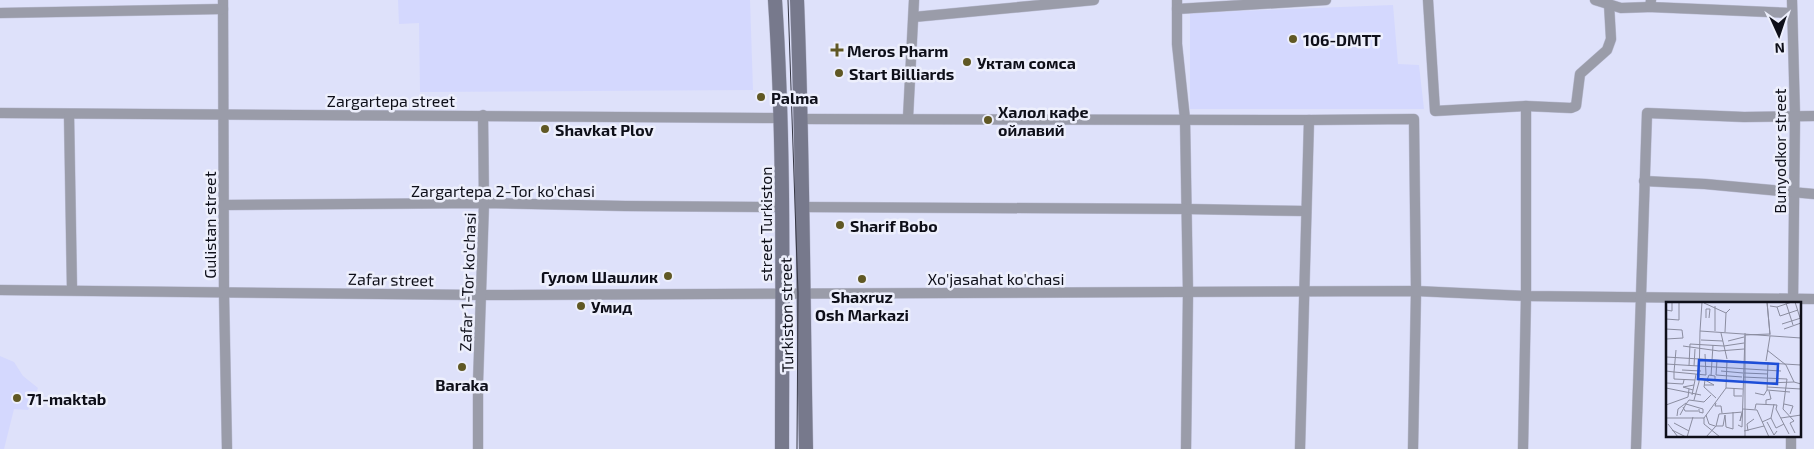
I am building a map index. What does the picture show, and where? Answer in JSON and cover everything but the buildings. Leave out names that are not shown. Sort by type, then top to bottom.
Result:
[{"type":"main road","name":"street Turkiston","points":[[775,0],[781,118],[782,449]]},
{"type":"main road","name":"Turkiston street","points":[[797,0],[802,119],[801,207],[806,449]]},
{"type":"street","points":[[908,118],[914,0]]},
{"type":"street","points":[[914,17],[1094,0]]},
{"type":"street","points":[[1186,449],[1188,293],[1185,119],[1177,44],[1177,5],[1326,0]]},
{"type":"street","points":[[1428,0],[1435,110],[1526,106],[1571,108],[1576,106],[1580,74],[1607,50],[1611,39],[1609,4]]},
{"type":"street","points":[[1595,0],[1621,8],[1651,4],[1792,13]]},
{"type":"street","name":"Bunyodkor street","points":[[1792,0],[1795,116],[1793,301]]},
{"type":"street","points":[[0,14],[223,4]]},
{"type":"street","name":"Gulistan street","points":[[223,4],[224,293],[227,449]]},
{"type":"street","points":[[1523,449],[1526,296],[1526,106]]},
{"type":"street","name":"Zargartepa street","points":[[0,113],[781,118]]},
{"type":"street","points":[[1636,449],[1647,113],[1744,117],[1814,116]]},
{"type":"street","points":[[68,114],[72,290]]},
{"type":"street","name":"Zafar 1-Tor ko'chasi","points":[[478,449],[478,383],[484,203],[484,115]]},
{"type":"street","points":[[802,119],[1309,120],[1414,118],[1416,291],[1413,449]]},
{"type":"street","points":[[1300,449],[1309,120]]},
{"type":"street","points":[[1644,181],[1706,184],[1814,194]]},
{"type":"street","name":"Zargartepa 2-Tor ko'chasi","points":[[224,205],[484,203],[782,207]]},
{"type":"street","points":[[801,207],[1306,211]]},
{"type":"street","name":"Zafar street","points":[[0,290],[481,295],[782,293]]},
{"type":"street","name":"Xo'jasahat ko'chasi","points":[[782,293],[1416,291],[1526,296],[1640,296],[1793,301],[1814,299]]},
{"type":"street","points":[[1791,436],[1791,449]]},
{"type":"shaded area","points":[[398,0],[750,0],[753,90],[420,92],[419,23],[399,24]]},
{"type":"shaded area","name":"106-DMTT","points":[[1393,5],[1398,64],[1419,65],[1424,109],[1190,109],[1190,13]]},
{"type":"shaded area","name":"71-maktab","points":[[0,356],[14,362],[23,376],[38,388],[28,410],[14,409],[4,449],[0,449]]},
{"type":"tram line","points":[[788,0],[798,293],[797,449]]},
{"type":"place","name":"106-DMTT","points":[[1293,39]]},
{"type":"place","name":"Meros Pharm","points":[[837,50]]},
{"type":"place","name":"Уктам сомса","points":[[967,62]]},
{"type":"place","name":"Start Billiards","points":[[839,73]]},
{"type":"place","name":"Palma","points":[[761,97]]},
{"type":"place","name":"Халол кафе ойлавий","points":[[988,120]]},
{"type":"place","name":"Shavkat Plov","points":[[545,129]]},
{"type":"place","name":"Sharif Bobo","points":[[840,225]]},
{"type":"place","name":"Гулом Шашлик","points":[[668,276]]},
{"type":"place","name":"Shaxruz Osh Markazi","points":[[862,279]]},
{"type":"place","name":"Умид","points":[[581,306]]},
{"type":"place","name":"Baraka","points":[[462,367]]},
{"type":"place","name":"71-maktab","points":[[17,398]]}]
